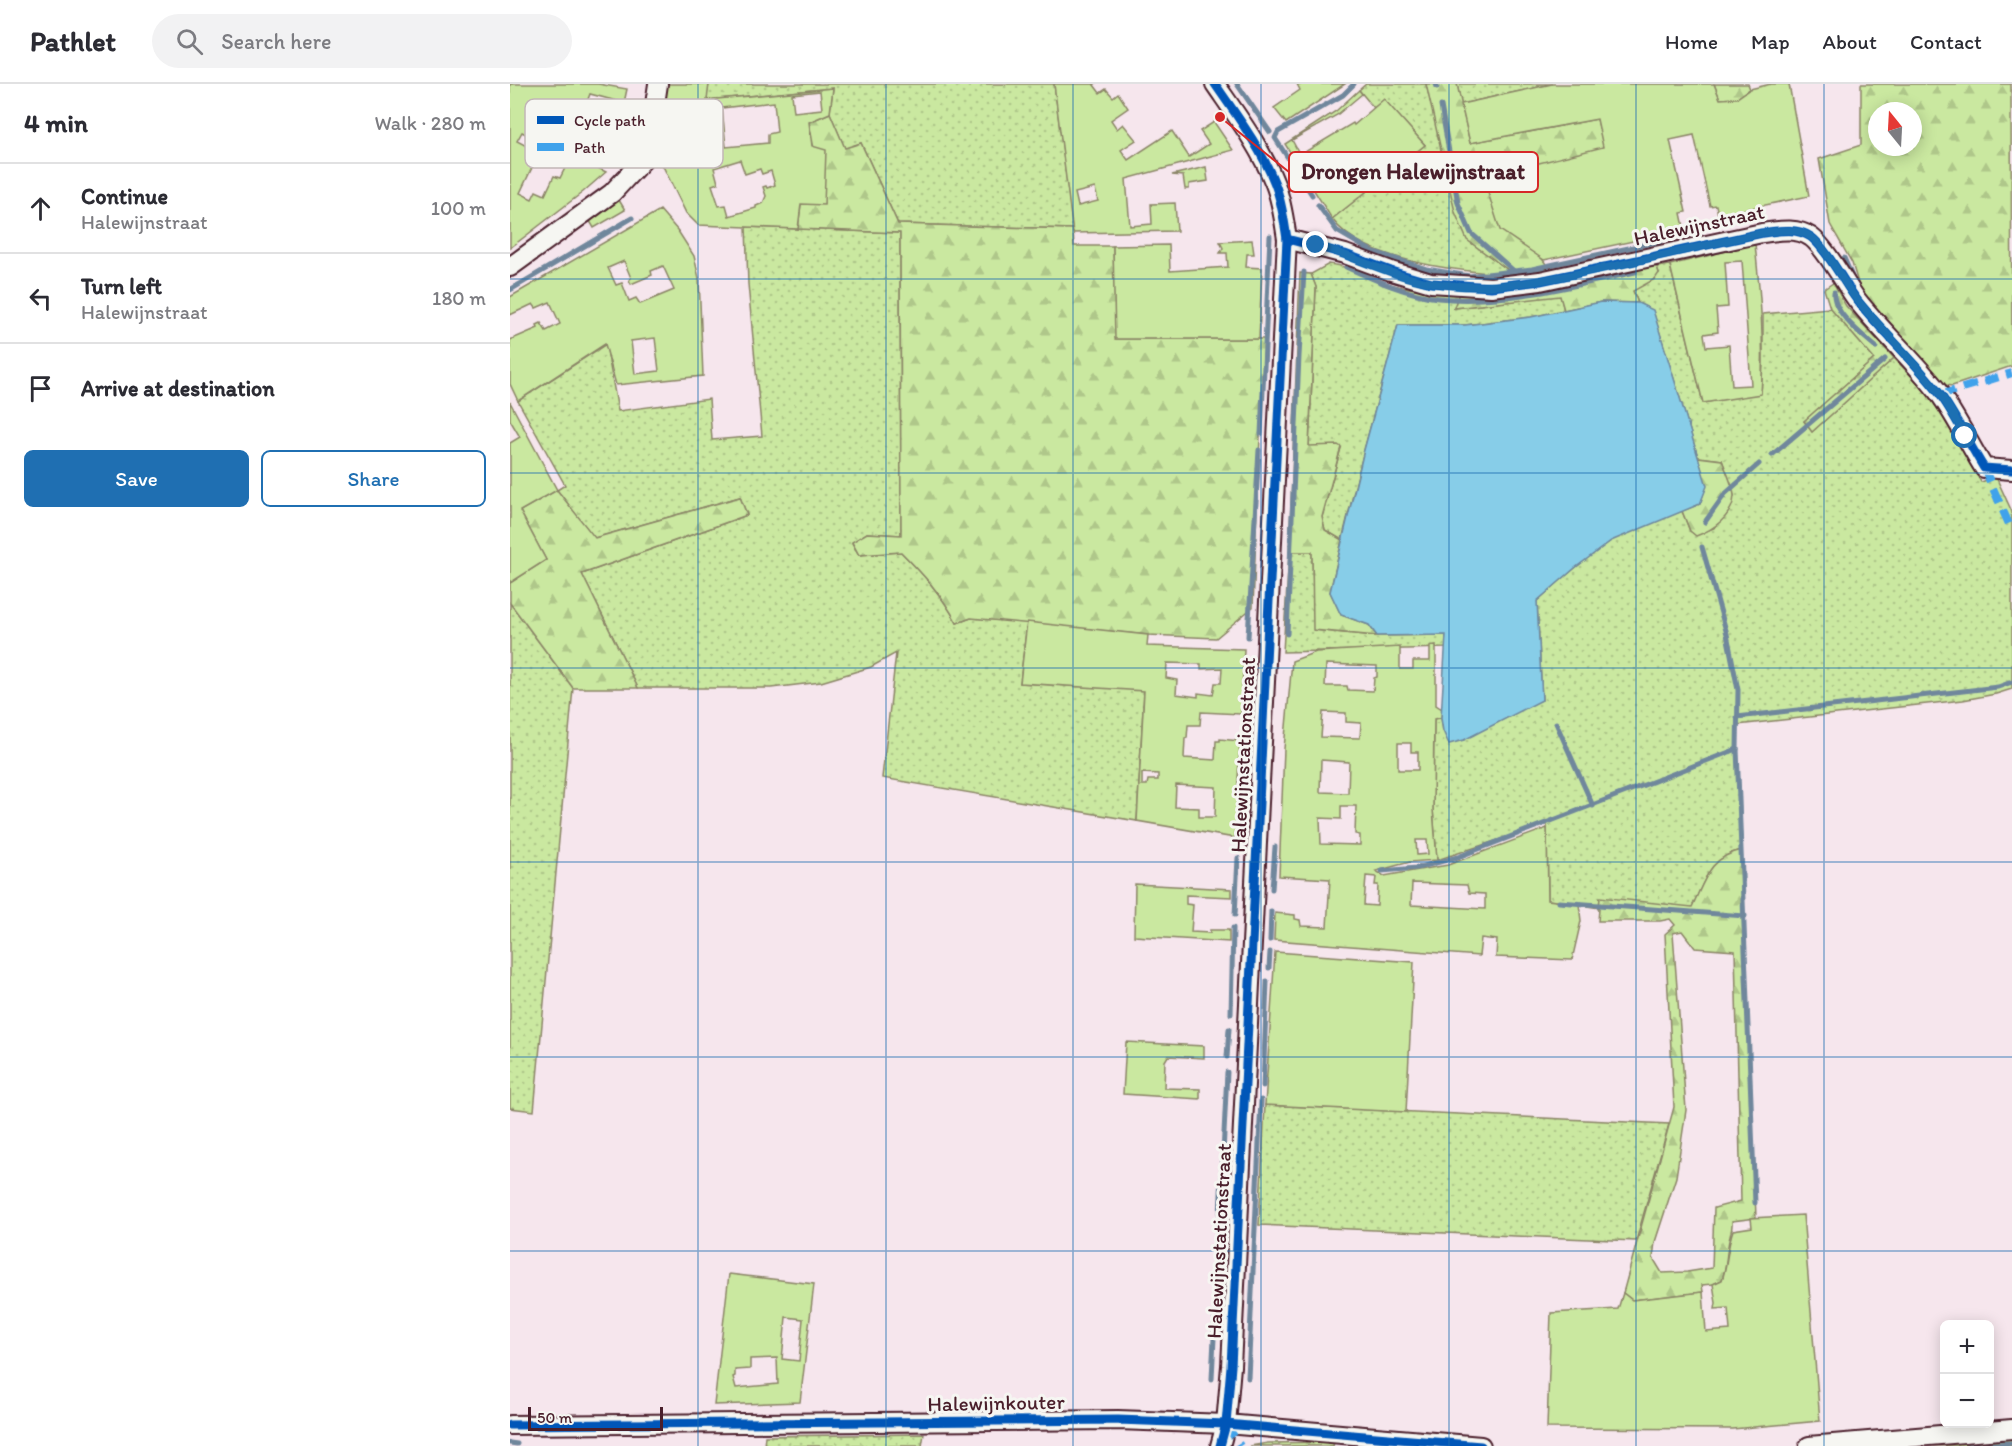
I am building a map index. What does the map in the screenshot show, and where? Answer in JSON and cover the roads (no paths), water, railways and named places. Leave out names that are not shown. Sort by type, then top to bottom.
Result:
[{"type":"street","points":[[656,99],[658,84]]},
{"type":"street","name":"Halewijnstationstraat","points":[[1215,84],[1262,156],[1275,185],[1283,211],[1287,239],[1231,1366],[1226,1424],[1221,1446]]},
{"type":"street","points":[[510,267],[612,193],[635,168]]},
{"type":"street","name":"Halewijnstraat","points":[[1287,239],[1345,254],[1390,272],[1431,283],[1491,287],[1540,282],[1762,233],[1786,230],[1800,232],[1812,238],[1822,249],[1868,314],[1940,395],[1984,468],[2012,470]]},
{"type":"street","name":"Halewijnkouter","points":[[510,1425],[1118,1420],[1226,1424],[1481,1446]]},
{"type":"street","points":[[1809,1446],[2012,1429]]},
{"type":"water","points":[[1601,302],[1638,303],[1653,310],[1707,486],[1700,504],[1611,541],[1537,601],[1542,700],[1464,740],[1449,744],[1443,731],[1441,718],[1446,635],[1377,636],[1369,625],[1341,615],[1330,592],[1364,450],[1398,325],[1465,325],[1531,317]]},
{"type":"waterway","points":[[1237,84],[1270,132]]},
{"type":"waterway","points":[[1312,195],[1275,138],[1278,132],[1343,95],[1354,84]]},
{"type":"waterway","points":[[1441,106],[1458,203],[1471,233],[1514,271]]},
{"type":"waterway","points":[[1318,205],[1337,231],[1371,251],[1426,269],[1469,276],[1532,269],[1661,241]]},
{"type":"waterway","points":[[510,290],[632,218]]},
{"type":"waterway","points":[[1261,434],[1270,236]]},
{"type":"waterway","points":[[1844,258],[1853,279],[1850,281]]},
{"type":"waterway","points":[[1346,267],[1402,290],[1438,298],[1462,299],[1512,297],[1635,272]]},
{"type":"waterway","points":[[1287,634],[1304,272]]},
{"type":"waterway","points":[[1834,292],[1835,300],[1843,315],[1876,347]]},
{"type":"waterway","points":[[1772,455],[1885,359]]},
{"type":"waterway","points":[[1248,637],[1259,450]]},
{"type":"waterway","points":[[1705,522],[1725,494],[1759,464]]},
{"type":"waterway","points":[[1702,547],[1727,634],[1738,690],[1737,749],[1755,1203]]},
{"type":"waterway","points":[[1737,717],[1998,687],[2012,682]]},
{"type":"waterway","points":[[1556,723],[1593,806]]},
{"type":"waterway","points":[[1382,871],[1417,868],[1458,857],[1737,749]]},
{"type":"waterway","points":[[1272,889],[1275,847]]},
{"type":"waterway","points":[[1235,915],[1238,858]]},
{"type":"waterway","points":[[1559,902],[1745,916]]},
{"type":"waterway","points":[[1270,940],[1271,911]]},
{"type":"waterway","points":[[1231,1014],[1233,928]]},
{"type":"waterway","points":[[1269,968],[1270,952]]},
{"type":"waterway","points":[[1263,1086],[1267,981]]},
{"type":"waterway","points":[[1227,1057],[1229,1029]]},
{"type":"waterway","points":[[1212,1379],[1227,1072]]},
{"type":"waterway","points":[[1248,1378],[1261,1100]]},
{"type":"waterway","points":[[510,1443],[517,1444]]},
{"type":"waterway","points":[[1968,1446],[2012,1443]]},
{"type":"place","name":"Drongen Halewijnstraat","points":[[1220,117]]}]
